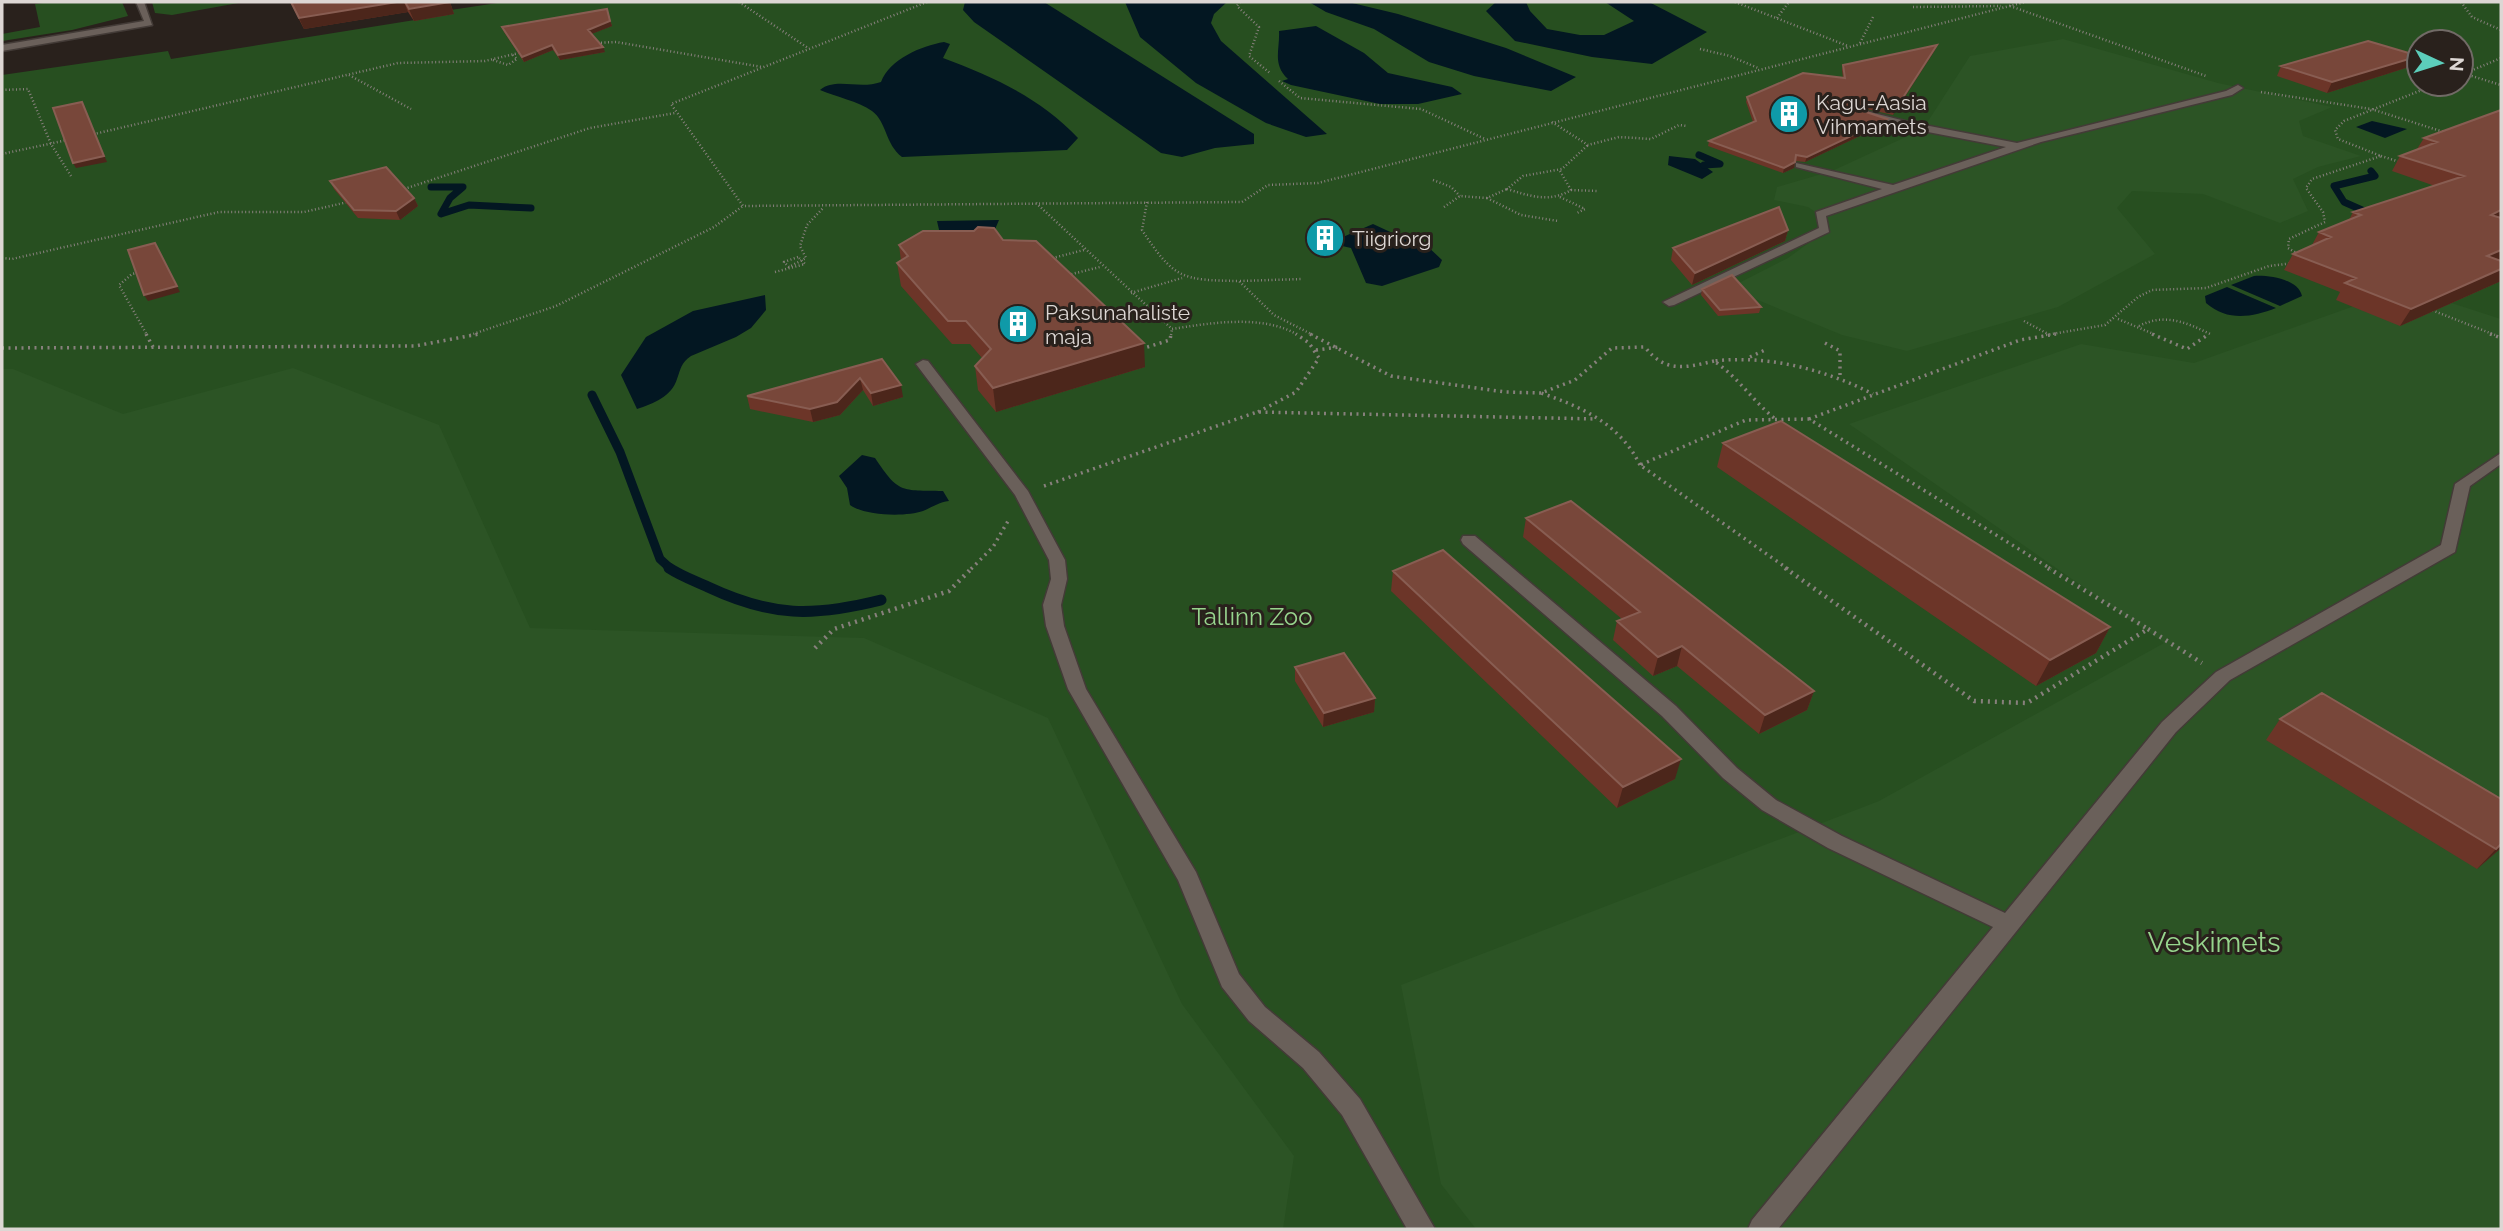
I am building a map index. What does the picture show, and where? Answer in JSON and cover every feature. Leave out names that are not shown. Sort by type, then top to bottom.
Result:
[{"type":"lane","points":[[2,48],[149,23],[140,2]]},
{"type":"lane","points":[[1669,302],[1825,229],[1820,214],[2017,146],[2229,93],[2238,88]]},
{"type":"lane","points":[[1866,112],[1906,125],[2017,146]]},
{"type":"lane","points":[[1800,165],[1894,189]]},
{"type":"lane","points":[[923,364],[1022,494],[1057,560],[1059,579],[1052,605],[1055,626],[1077,689],[1188,878],[1230,980],[1257,1014],[1311,1060],[1351,1107],[1422,1229]]},
{"type":"lane","points":[[1761,1229],[2169,727],[2223,676],[2449,548],[2463,484],[2501,457]]},
{"type":"lane","points":[[1469,540],[1669,711],[1730,773],[1769,805],[1835,842],[2009,925]]},
{"type":"path","points":[[739,2],[809,48]]},
{"type":"path","points":[[743,206],[671,104],[927,2]]},
{"type":"path","points":[[1240,2],[1237,6],[1259,27],[1249,56],[1270,73]]},
{"type":"path","points":[[1735,2],[1848,46]]},
{"type":"path","points":[[1777,18],[1789,2]]},
{"type":"path","points":[[1966,2],[1977,6]]},
{"type":"path","points":[[2,348],[415,346],[483,333],[568,300],[714,227],[743,206],[1242,202],[1268,185],[1318,183],[1758,68],[2025,2]]},
{"type":"path","points":[[2461,2],[2472,17],[2501,30]]},
{"type":"path","points":[[1913,8],[2010,6],[2238,88],[2371,109],[2452,134]]},
{"type":"path","points":[[1860,43],[1873,17]]},
{"type":"path","points":[[589,43],[616,42],[762,67]]},
{"type":"path","points":[[1700,49],[1730,56],[1758,68]]},
{"type":"path","points":[[89,135],[398,63],[492,60],[525,52]]},
{"type":"path","points":[[492,60],[508,65],[517,59],[513,55]]},
{"type":"path","points":[[2475,69],[2501,58]]},
{"type":"path","points":[[348,74],[411,109]]},
{"type":"path","points":[[2475,78],[2501,85]]},
{"type":"path","points":[[1279,81],[1300,98],[1421,109],[1486,139]]},
{"type":"path","points":[[2,90],[28,89],[51,144],[72,176]]},
{"type":"path","points":[[2405,96],[2343,121],[2335,130],[2338,139],[2405,164]]},
{"type":"path","points":[[398,191],[590,128],[675,113]]},
{"type":"path","points":[[1551,122],[1567,128],[1569,135],[1588,145]]},
{"type":"path","points":[[1444,207],[1460,196],[1487,198],[1507,189],[1513,181],[1526,175],[1560,171],[1588,145],[1619,137],[1651,139],[1679,125],[1687,127]]},
{"type":"path","points":[[2,154],[76,138]]},
{"type":"path","points":[[1640,465],[1746,420],[1809,419],[2020,340],[2105,325],[2118,319],[2126,303],[2151,290],[2209,288],[2274,262],[2306,261],[2288,248],[2289,239],[2325,222],[2323,212],[2306,188],[2312,179],[2381,156]]},
{"type":"path","points":[[1560,171],[1570,190]]},
{"type":"path","points":[[1433,180],[1451,187],[1460,196]]},
{"type":"path","points":[[1507,189],[1544,201],[1560,197],[1570,190],[1597,191]]},
{"type":"path","points":[[1560,197],[1585,209],[1577,213]]},
{"type":"path","points":[[1487,198],[1503,209],[1545,221],[1558,221]]},
{"type":"path","points":[[2,258],[12,259],[219,212],[303,212],[357,200]]},
{"type":"path","points":[[1147,202],[1142,230],[1167,269],[1182,278]]},
{"type":"path","points":[[1035,203],[1172,329]]},
{"type":"path","points":[[775,272],[805,264],[797,260],[806,258],[800,246],[807,225],[825,207]]},
{"type":"path","points":[[1037,259],[1051,259],[1084,250]]},
{"type":"path","points":[[1066,275],[1101,266]]},
{"type":"path","points":[[146,271],[132,274],[119,285],[153,347]]},
{"type":"path","points":[[1131,293],[1182,278],[1239,281],[1302,279]]},
{"type":"path","points":[[1239,281],[1274,315],[1341,347],[1391,376],[1505,392],[1541,393],[1570,403],[1616,429],[1634,451],[1640,465],[1974,701],[2027,703],[2148,629]]},
{"type":"path","points":[[2427,309],[2501,338]]},
{"type":"path","points":[[2118,319],[2187,349],[2210,334],[2183,321],[2149,320],[2139,326]]},
{"type":"path","points":[[2024,321],[2050,335]]},
{"type":"path","points":[[815,648],[834,629],[949,591],[993,547],[1022,494],[1257,412],[1296,392],[1319,358],[1316,350],[1282,328],[1251,322],[1210,323],[1172,329]]},
{"type":"path","points":[[1140,349],[1170,340],[1172,329]]},
{"type":"path","points":[[1825,343],[1840,351],[1840,377]]},
{"type":"path","points":[[1316,350],[1341,347]]},
{"type":"path","points":[[1541,393],[1575,380],[1612,348],[1646,347],[1656,361],[1685,368],[1750,357],[1765,350]]},
{"type":"path","points":[[1750,357],[1840,377],[1874,395]]},
{"type":"path","points":[[1714,361],[1737,377],[1757,404],[1775,420]]},
{"type":"path","points":[[1257,412],[1597,419]]},
{"type":"path","points":[[1809,419],[2223,676]]},
{"type":"green space","points":[[122,2],[128,16],[72,30],[2,41],[2,34],[40,27],[35,4]]},
{"type":"green space","points":[[152,2],[244,2],[172,15],[155,13]]},
{"type":"green space","name":"Tallinn Zoo","points":[[504,2],[2501,2],[2501,1229],[2,1229],[2,75],[168,51],[171,59],[446,15],[444,11]]},
{"type":"green space","points":[[2063,39],[2218,83],[2332,107],[2299,121],[2303,136],[2361,156],[2318,167],[2293,179],[2308,211],[2280,223],[2203,194],[2132,191],[2117,208],[2155,254],[2058,307],[1907,351],[1842,335],[1729,288],[1788,258],[1821,234],[1817,213],[1808,207],[1774,200],[1777,187],[1832,171],[1923,129],[1970,56]]},
{"type":"green space","name":"Veskimets","points":[[2405,288],[2501,319],[2501,1229],[1476,1229],[1441,1184],[1401,985],[1879,801],[2164,643],[1849,424],[2081,344],[2194,363]]},
{"type":"green space","points":[[293,368],[439,425],[530,628],[864,638],[1048,718],[1182,1004],[1294,1156],[1283,1229],[2,1229],[2,369],[13,369],[123,414]]},
{"type":"water","points":[[965,2],[1044,2],[1254,134],[1254,144],[1215,148],[1182,157],[1161,153],[974,22],[963,10]]},
{"type":"water","points":[[1125,2],[1227,2],[1214,14],[1211,23],[1221,41],[1327,134],[1306,137],[1266,123],[1196,83],[1140,37]]},
{"type":"water","points":[[1309,2],[1348,2],[1398,14],[1506,48],[1576,77],[1551,91],[1474,76],[1429,62],[1374,29],[1326,12]]},
{"type":"water","points":[[1496,2],[1526,2],[1530,11],[1547,29],[1580,35],[1604,35],[1634,21],[1605,2],[1649,2],[1707,32],[1652,64],[1592,57],[1515,41],[1486,11]]},
{"type":"water","points":[[1316,26],[1364,53],[1388,73],[1452,87],[1462,94],[1418,104],[1380,104],[1282,81],[1288,79],[1278,62],[1279,31]]},
{"type":"water","points":[[944,42],[950,44],[943,58],[980,73],[1032,100],[1078,138],[1067,150],[902,157],[892,146],[881,121],[872,111],[820,90],[833,84],[864,85],[881,82],[899,60]]},
{"type":"water","points":[[2372,121],[2407,129],[2385,138],[2356,127]]},
{"type":"water","points":[[1669,156],[1695,159],[1713,172],[1702,179],[1668,165]]},
{"type":"water","points":[[999,220],[993,234],[940,234],[937,221]]},
{"type":"water","points":[[1373,224],[1399,236],[1424,243],[1442,260],[1439,267],[1382,286],[1366,283],[1351,248],[1329,243]]},
{"type":"water","points":[[2254,276],[2275,277],[2289,282],[2302,296],[2280,306],[2231,285]]},
{"type":"water","points":[[2227,287],[2276,308],[2240,316],[2223,313],[2206,303],[2205,296]]},
{"type":"water","points":[[765,295],[766,310],[751,328],[691,356],[683,363],[675,385],[666,395],[637,409],[621,375],[646,337],[693,311]]},
{"type":"water","points":[[862,455],[875,458],[890,478],[902,488],[943,491],[949,501],[907,514],[875,513],[857,509],[850,505],[847,488],[839,476]]},
{"type":"building","points":[[291,2],[397,2],[299,18]]},
{"type":"building","points":[[405,2],[450,2],[409,9]]},
{"type":"building","points":[[607,9],[610,21],[588,30],[603,47],[558,55],[552,45],[522,57],[502,27]]},
{"type":"building","points":[[2368,41],[2405,52],[2405,60],[2332,82],[2281,66]]},
{"type":"building","name":"Kagu-Aasia Vihmamets","points":[[1937,45],[1895,110],[1862,103],[1863,111],[1887,119],[1807,157],[1796,155],[1795,162],[1784,168],[1709,141],[1756,121],[1747,97],[1803,73],[1845,78],[1843,65]]},
{"type":"building","points":[[82,102],[104,156],[73,163],[53,108]]},
{"type":"building","points":[[2501,110],[2501,210],[2491,215],[2501,218],[2501,250],[2487,256],[2501,261],[2501,269],[2411,309],[2345,283],[2356,278],[2293,254],[2331,237],[2319,232],[2361,215],[2353,212],[2464,176],[2400,156],[2437,142],[2424,138]]},
{"type":"building","points":[[386,167],[414,198],[396,211],[354,210],[330,181]]},
{"type":"building","points":[[1779,207],[1788,230],[1695,273],[1673,248]]},
{"type":"building","name":"Paksunahaliste maja","points":[[978,227],[994,228],[1003,240],[1036,241],[1144,343],[993,388],[975,366],[991,349],[966,321],[948,321],[897,263],[908,256],[899,245],[923,231],[974,231]]},
{"type":"building","points":[[155,243],[177,286],[144,295],[128,250]]},
{"type":"building","points":[[1732,275],[1761,307],[1720,310],[1702,289]]},
{"type":"building","points":[[882,359],[901,385],[871,393],[860,378],[837,402],[810,409],[747,396]]},
{"type":"building","points":[[1781,421],[2110,627],[2050,660],[1723,443]]},
{"type":"building","points":[[1571,501],[1814,691],[1765,715],[1682,646],[1658,657],[1617,621],[1640,612],[1526,518]]},
{"type":"building","points":[[1443,550],[1681,759],[1623,787],[1393,571]]},
{"type":"building","points":[[1344,653],[1375,698],[1324,713],[1295,667]]},
{"type":"building","points":[[2322,693],[2501,799],[2501,844],[2496,849],[2280,719]]},
{"type":"waterway","points":[[1699,155],[1720,164],[1704,165]]},
{"type":"waterway","points":[[2371,171],[2375,176],[2334,186],[2344,202],[2371,214]]},
{"type":"waterway","points":[[431,187],[463,187],[450,198],[441,214],[469,205],[531,208]]},
{"type":"waterway","points":[[592,395],[620,452],[660,559],[671,569]]},
{"type":"waterway","points":[[669,568],[731,597],[773,609],[813,611],[881,600]]},
{"type":"place","name":"Kagu-Aasia Vihmamets","points":[[1789,114]]},
{"type":"place","name":"Tiigriorg","points":[[1325,238]]},
{"type":"place","name":"Paksunahaliste maja","points":[[1018,324]]}]
